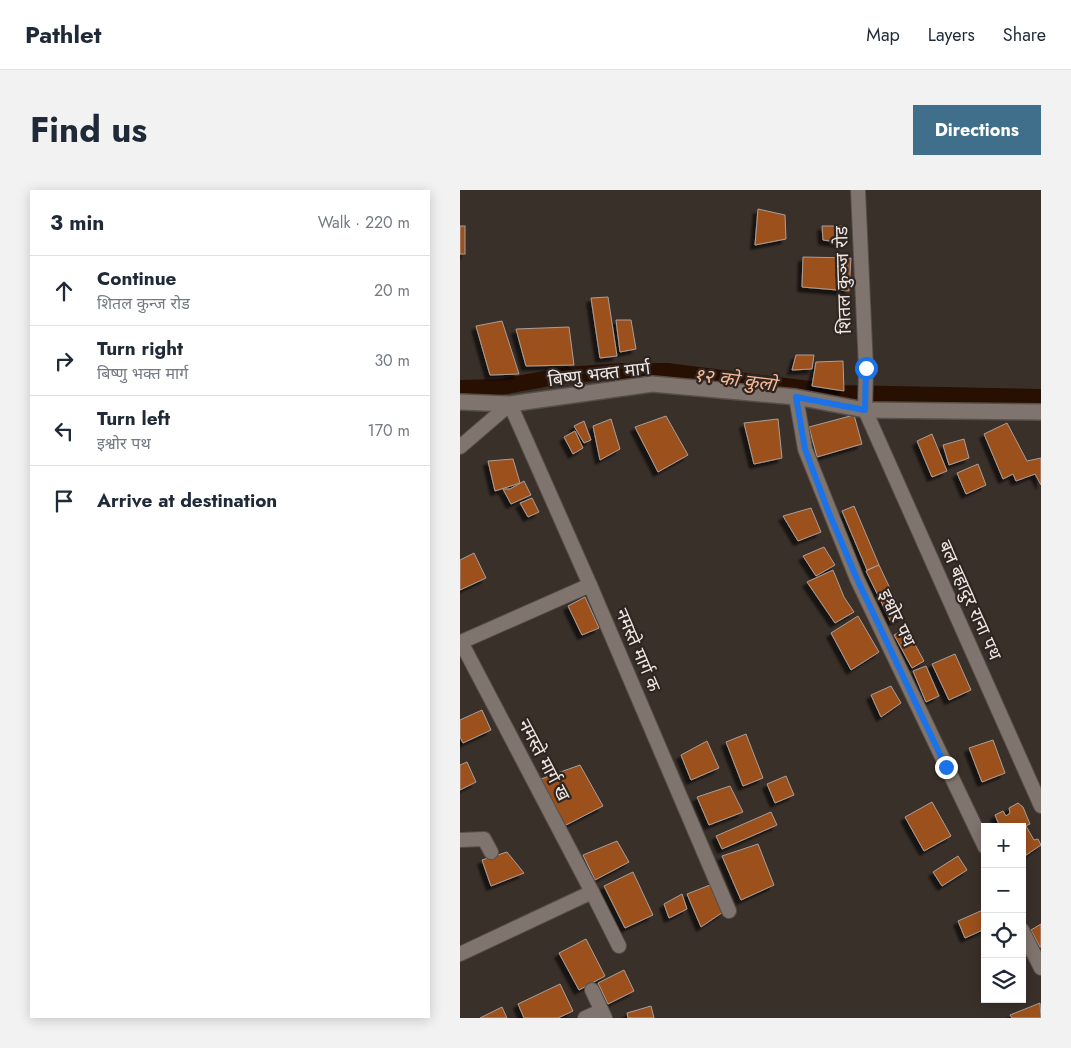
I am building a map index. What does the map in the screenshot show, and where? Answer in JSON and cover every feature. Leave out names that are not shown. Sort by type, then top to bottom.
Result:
[{"type":"street","name":"शितल कुञ्ज रोड","points":[[858,190],[866,368],[865,410]]},
{"type":"street","name":"बिष्णु भक्त मार्ग","points":[[460,402],[510,404],[652,384],[796,397],[865,410],[1041,412]]},
{"type":"street","name":"इश्वोर पथ","points":[[796,397],[805,449],[854,571],[981,839]]},
{"type":"street","points":[[460,447],[510,404]]},
{"type":"street","name":"नमस्ते मार्ग क","points":[[510,404],[590,584],[729,911]]},
{"type":"street","name":"बल बहादुर राना पथ","points":[[865,410],[1041,806]]},
{"type":"street","name":"नमस्ते मार्ग ख","points":[[590,584],[461,642],[592,892]]},
{"type":"street","points":[[460,840],[484,839],[491,852]]},
{"type":"street","points":[[460,954],[592,892],[619,946]]},
{"type":"street","points":[[1026,938],[1041,968]]},
{"type":"street","points":[[585,1018],[603,1014],[592,990]]},
{"type":"building","points":[[758,209],[785,215],[786,239],[755,245]]},
{"type":"building","points":[[460,226],[465,226],[465,254],[460,254]]},
{"type":"building","points":[[822,226],[843,226],[843,243],[823,240]]},
{"type":"building","points":[[803,257],[851,258],[849,291],[802,287]]},
{"type":"building","points":[[608,297],[617,356],[600,358],[591,298]]},
{"type":"building","points":[[616,320],[631,320],[636,349],[620,352]]},
{"type":"building","points":[[502,321],[519,374],[490,375],[476,326]]},
{"type":"building","points":[[569,327],[574,365],[526,366],[516,329]]},
{"type":"building","points":[[796,355],[814,355],[812,369],[792,370]]},
{"type":"building","points":[[843,361],[844,391],[812,386],[816,362]]},
{"type":"building","points":[[854,415],[862,444],[817,457],[809,427]]},
{"type":"building","points":[[666,416],[688,455],[658,472],[635,427]]},
{"type":"building","points":[[611,419],[620,449],[600,460],[593,426]]},
{"type":"building","points":[[778,419],[782,458],[754,464],[744,423]]},
{"type":"building","points":[[584,421],[591,440],[584,443],[574,426]]},
{"type":"building","points":[[1007,423],[1027,461],[1041,458],[1041,485],[1035,474],[1016,481],[1013,474],[1003,479],[984,434]]},
{"type":"building","points":[[575,431],[583,448],[573,454],[564,437]]},
{"type":"building","points":[[932,434],[947,471],[932,477],[917,441]]},
{"type":"building","points":[[964,439],[969,458],[949,465],[943,445]]},
{"type":"building","points":[[513,459],[520,483],[495,491],[488,461]]},
{"type":"building","points":[[978,464],[986,485],[966,494],[957,473]]},
{"type":"building","points":[[524,481],[531,495],[511,504],[503,489],[510,489]]},
{"type":"building","points":[[532,498],[539,512],[528,517],[520,503]]},
{"type":"building","points":[[854,506],[879,565],[867,570],[842,511]]},
{"type":"building","points":[[811,508],[821,532],[798,541],[783,516]]},
{"type":"building","points":[[824,547],[835,565],[816,576],[803,556]]},
{"type":"building","points":[[474,553],[486,578],[460,590],[460,560]]},
{"type":"building","points":[[879,565],[903,616],[891,622],[866,571]]},
{"type":"building","points":[[833,570],[844,597],[854,612],[835,623],[807,582]]},
{"type":"building","points":[[585,597],[599,628],[582,635],[568,606]]},
{"type":"building","points":[[858,616],[879,652],[851,670],[831,633]]},
{"type":"building","points":[[906,628],[924,661],[912,668],[894,635]]},
{"type":"building","points":[[955,654],[971,690],[949,700],[932,664]]},
{"type":"building","points":[[926,666],[939,696],[926,702],[913,671]]},
{"type":"building","points":[[891,686],[901,703],[881,717],[871,695]]},
{"type":"building","points":[[482,710],[491,730],[463,743],[460,737],[460,720]]},
{"type":"building","points":[[746,734],[763,778],[743,786],[726,742]]},
{"type":"building","points":[[993,740],[1005,773],[982,782],[969,748]]},
{"type":"building","points":[[707,741],[719,768],[691,780],[681,755]]},
{"type":"building","points":[[467,762],[476,782],[460,790],[460,765]]},
{"type":"building","points":[[580,765],[603,806],[564,826],[541,779]]},
{"type":"building","points":[[786,776],[794,795],[775,803],[767,784]]},
{"type":"building","points":[[730,786],[743,812],[709,825],[697,797]]},
{"type":"building","points":[[932,802],[951,836],[924,851],[905,817]]},
{"type":"building","points":[[1018,803],[1023,807],[1030,824],[1026,826],[1026,823],[998,823],[995,815],[1003,811],[1006,816],[1010,813],[1009,808]]},
{"type":"building","points":[[771,812],[777,825],[722,849],[716,836]]},
{"type":"building","points":[[1026,826],[1034,840],[1038,839],[1041,845],[1026,855]]},
{"type":"building","points":[[617,841],[629,862],[595,880],[583,855]]},
{"type":"building","points":[[758,844],[774,885],[741,900],[722,856]]},
{"type":"building","points":[[507,852],[524,873],[491,886],[482,860]]},
{"type":"building","points":[[958,856],[967,870],[942,886],[933,872]]},
{"type":"building","points":[[633,872],[653,915],[625,928],[604,886]]},
{"type":"building","points":[[710,885],[723,912],[701,927],[687,894]]},
{"type":"building","points":[[682,894],[687,909],[669,918],[664,904]]},
{"type":"building","points":[[981,911],[981,931],[965,938],[958,921]]},
{"type":"building","points":[[1041,924],[1041,947],[1040,947],[1031,930]]},
{"type":"building","points":[[586,939],[605,976],[579,990],[559,953]]},
{"type":"building","points":[[624,970],[634,991],[608,1004],[598,983]]},
{"type":"building","points":[[560,984],[573,1011],[558,1018],[524,1018],[518,1004]]},
{"type":"building","points":[[1040,1003],[1041,1018],[1012,1018],[1010,1015]]},
{"type":"building","points":[[651,1006],[654,1018],[628,1018],[627,1013]]},
{"type":"building","points":[[502,1007],[507,1018],[480,1018]]},
{"type":"waterway","name":"१२ को कुलो","points":[[460,388],[501,387],[566,375],[623,371],[667,371],[842,393],[1041,397]]},
{"type":"route","points":[[866,368],[865,410],[796,397],[805,449],[857,579],[946,767]]}]
